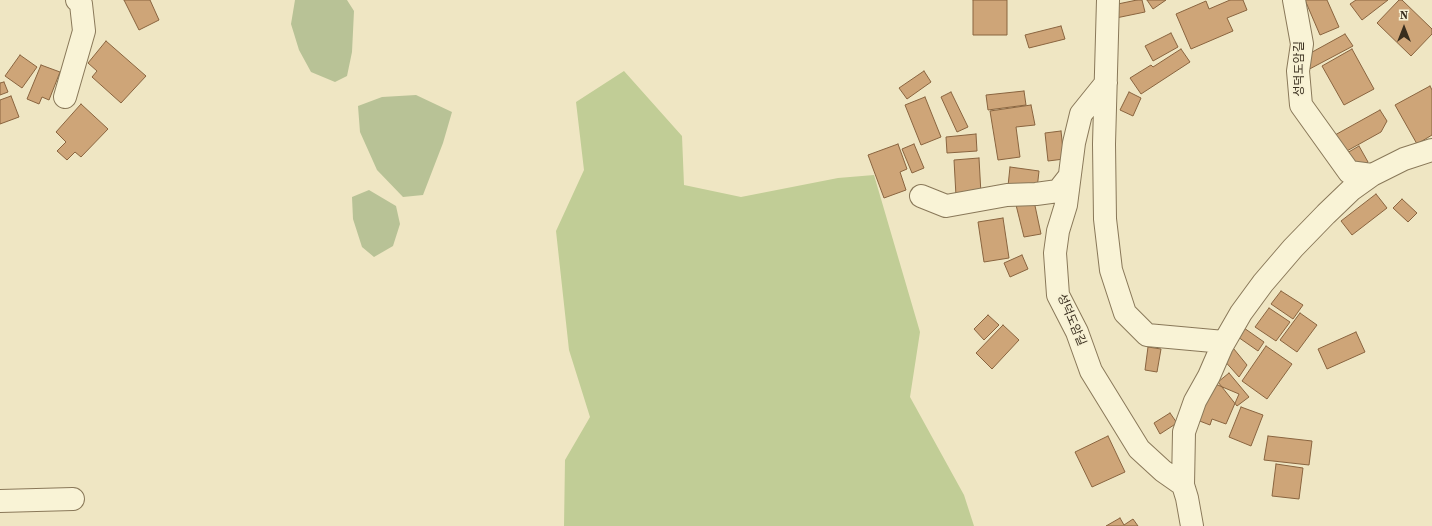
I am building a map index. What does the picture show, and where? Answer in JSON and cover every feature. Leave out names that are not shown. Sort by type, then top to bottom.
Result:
[{"type":"street","points":[[64,97],[84,31],[80,4],[77,0]]},
{"type":"street","points":[[1108,0],[1104,144],[1105,219],[1110,270],[1125,313],[1147,335],[1224,342]]},
{"type":"street","name":"성덕도암길","points":[[1294,0],[1302,44],[1298,71],[1301,105],[1349,172],[1372,175]]},
{"type":"street","name":"성덕도암길","points":[[1106,83],[1080,114],[1074,143],[1066,205],[1058,231],[1055,253],[1058,295],[1077,332],[1091,371],[1139,448],[1162,471],[1183,485]]},
{"type":"street","points":[[1192,526],[1183,485],[1184,432],[1195,401],[1209,376],[1224,342],[1241,313],[1263,283],[1293,248],[1351,190],[1372,175],[1404,159],[1432,150]]},
{"type":"street","points":[[921,196],[946,206],[1006,195],[1036,194],[1058,191],[1069,177]]},
{"type":"street","points":[[0,501],[74,499]]},
{"type":"green space","points":[[295,0],[347,0],[354,11],[352,52],[347,76],[335,82],[311,72],[299,50],[291,24]]},
{"type":"green space","points":[[624,71],[682,136],[684,185],[741,197],[838,178],[874,175],[920,332],[910,397],[964,495],[974,526],[564,526],[565,460],[590,417],[569,350],[556,231],[584,170],[576,102]]},
{"type":"green space","points":[[416,95],[452,112],[443,143],[423,195],[403,197],[377,170],[360,132],[358,106],[382,97]]},
{"type":"green space","points":[[369,190],[396,206],[400,224],[393,246],[374,257],[362,247],[353,219],[352,197]]},
{"type":"building","points":[[124,0],[150,0],[159,20],[139,30]]},
{"type":"building","points":[[973,0],[1007,0],[1007,35],[973,35]]},
{"type":"building","points":[[1142,0],[1145,12],[1116,18],[1113,5]]},
{"type":"building","points":[[1147,0],[1166,0],[1153,9]]},
{"type":"building","points":[[1230,0],[1243,0],[1247,10],[1227,18],[1233,31],[1191,49],[1176,14],[1206,1],[1209,9]]},
{"type":"building","points":[[1305,0],[1327,0],[1339,27],[1320,35]]},
{"type":"building","points":[[1356,0],[1388,0],[1362,20],[1350,4]]},
{"type":"building","points":[[1399,0],[1402,0],[1432,29],[1432,34],[1411,56],[1377,23]]},
{"type":"building","points":[[1061,26],[1065,39],[1029,48],[1025,35]]},
{"type":"building","points":[[1171,33],[1178,47],[1153,61],[1145,46]]},
{"type":"building","points":[[1345,34],[1353,46],[1302,73],[1305,56]]},
{"type":"building","points":[[106,41],[146,76],[121,103],[92,77],[97,71],[88,63]]},
{"type":"building","points":[[1181,49],[1190,62],[1141,94],[1130,78],[1151,65],[1153,67]]},
{"type":"building","points":[[1352,49],[1374,89],[1344,105],[1322,66]]},
{"type":"building","points":[[20,55],[37,67],[22,88],[5,76]]},
{"type":"building","points":[[41,65],[60,72],[49,100],[42,97],[39,104],[27,99]]},
{"type":"building","points":[[924,71],[931,82],[907,99],[899,88]]},
{"type":"building","points":[[4,82],[8,92],[0,95],[0,83]]},
{"type":"building","points":[[1430,86],[1432,90],[1432,135],[1417,144],[1395,105]]},
{"type":"building","points":[[1024,91],[1026,105],[988,110],[986,95]]},
{"type":"building","points":[[951,92],[968,127],[957,132],[941,97]]},
{"type":"building","points":[[1129,92],[1141,98],[1133,116],[1120,110]]},
{"type":"building","points":[[11,96],[19,117],[0,124],[0,100]]},
{"type":"building","points":[[925,97],[941,137],[921,145],[905,105]]},
{"type":"building","points":[[81,104],[108,129],[81,157],[75,152],[67,160],[57,151],[66,142],[56,132]]},
{"type":"building","points":[[1031,105],[1035,125],[1016,127],[1020,157],[998,160],[990,111]]},
{"type":"building","points":[[1380,110],[1387,121],[1381,132],[1345,152],[1335,135]]},
{"type":"building","points":[[1061,131],[1064,159],[1048,161],[1045,133]]},
{"type":"building","points":[[976,134],[977,151],[947,153],[946,137]]},
{"type":"building","points":[[898,144],[907,169],[900,172],[906,190],[884,198],[868,155]]},
{"type":"building","points":[[914,144],[924,168],[912,173],[902,149]]},
{"type":"building","points":[[1359,146],[1368,162],[1356,169],[1347,153]]},
{"type":"building","points":[[979,158],[981,194],[956,196],[954,160]]},
{"type":"building","points":[[1010,167],[1039,171],[1037,189],[1008,186]]},
{"type":"building","points":[[1376,194],[1387,208],[1352,235],[1341,221]]},
{"type":"building","points":[[1402,199],[1417,213],[1408,222],[1393,208]]},
{"type":"building","points":[[1034,201],[1041,234],[1024,237],[1016,205]]},
{"type":"building","points":[[1003,218],[1009,258],[984,262],[978,222]]},
{"type":"building","points":[[1022,255],[1028,269],[1010,277],[1004,263]]},
{"type":"building","points":[[1281,291],[1303,305],[1293,319],[1271,304]]},
{"type":"building","points":[[1269,308],[1290,322],[1276,341],[1255,327]]},
{"type":"building","points":[[1300,313],[1317,325],[1297,352],[1280,340]]},
{"type":"building","points":[[988,315],[999,325],[984,340],[974,329]]},
{"type":"building","points":[[1003,325],[1019,340],[992,369],[976,353]]},
{"type":"building","points":[[1244,328],[1264,342],[1258,351],[1238,337]]},
{"type":"building","points":[[1356,332],[1365,352],[1327,369],[1318,349]]},
{"type":"building","points":[[1229,343],[1247,365],[1239,377],[1222,358]]},
{"type":"building","points":[[1266,346],[1292,364],[1267,399],[1242,381]]},
{"type":"building","points":[[1148,347],[1161,349],[1157,372],[1145,370]]},
{"type":"building","points":[[1229,373],[1249,397],[1237,406],[1218,382]]},
{"type":"building","points":[[1213,383],[1239,394],[1226,424],[1212,419],[1210,425],[1197,420]]},
{"type":"building","points":[[1241,407],[1263,415],[1251,446],[1229,437]]},
{"type":"building","points":[[1170,413],[1177,423],[1160,434],[1154,423]]},
{"type":"building","points":[[1108,436],[1125,472],[1092,487],[1075,452]]},
{"type":"building","points":[[1268,436],[1312,441],[1309,465],[1264,460]]},
{"type":"building","points":[[1276,464],[1303,468],[1299,499],[1272,496]]},
{"type":"building","points":[[1120,518],[1124,525],[1133,519],[1138,526],[1106,526]]}]
